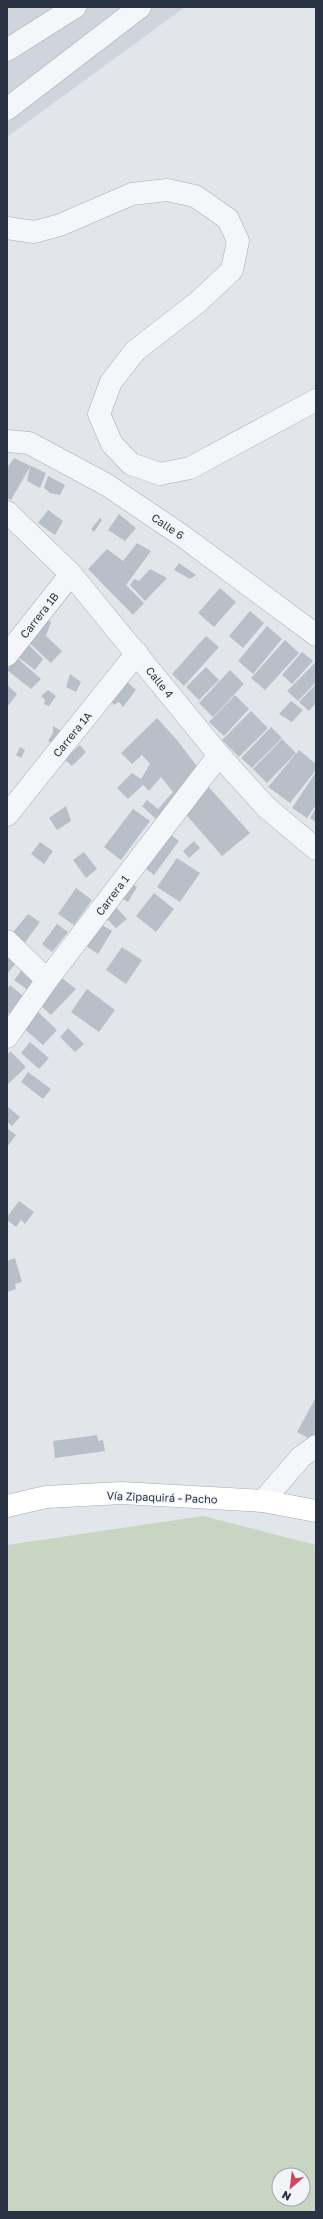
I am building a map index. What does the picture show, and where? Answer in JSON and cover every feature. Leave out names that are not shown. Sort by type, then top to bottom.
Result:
[{"type":"main road","name":"Vía Zipaquirá - Pacho","points":[[7,1506],[46,1497],[122,1494],[263,1501],[316,1511]]},
{"type":"street","points":[[7,50],[75,7]]},
{"type":"street","points":[[7,109],[140,7]]},
{"type":"street","points":[[7,228],[34,232],[60,225],[132,194],[167,190],[195,196],[228,219],[238,241],[232,270],[198,302],[135,351],[111,382],[99,414],[112,444],[130,464],[160,474],[190,468],[316,400]]},
{"type":"street","name":"Calle 6","points":[[7,441],[28,442],[107,485],[184,537],[316,635]]},
{"type":"street","name":"Calle 4","points":[[7,512],[71,574],[219,755],[266,807],[316,849]]},
{"type":"street","name":"Carrera 1B","points":[[7,655],[71,574]]},
{"type":"street","name":"Carrera 1A","points":[[7,815],[137,653]]},
{"type":"street","name":"Carrera 1","points":[[7,1037],[47,980],[219,755]]},
{"type":"street","points":[[7,941],[47,980]]},
{"type":"street","points":[[263,1501],[301,1457],[316,1446]]},
{"type":"shaded area","points":[[7,7],[185,7],[7,137]]},
{"type":"green space","points":[[203,1516],[316,1545],[316,2212],[7,2212],[7,1545]]},
{"type":"building","points":[[14,458],[46,473],[40,488],[27,481],[30,467],[11,500],[7,498],[7,468]]},
{"type":"building","points":[[48,476],[65,485],[60,495],[50,493],[44,488]]},
{"type":"building","points":[[48,510],[63,521],[55,535],[38,523]]},
{"type":"building","points":[[119,514],[136,528],[125,541],[108,530]]},
{"type":"building","points":[[100,518],[102,520],[94,532],[91,529]]},
{"type":"building","points":[[137,543],[151,551],[126,585],[144,603],[133,615],[88,569],[107,549],[123,561]]},
{"type":"building","points":[[179,563],[196,575],[190,579],[174,570]]},
{"type":"building","points":[[150,569],[167,578],[145,601],[130,585],[134,579],[139,581]]},
{"type":"building","points":[[220,588],[236,602],[214,627],[198,613]]},
{"type":"building","points":[[250,611],[264,623],[243,648],[229,636]]},
{"type":"building","points":[[46,617],[51,622],[46,636],[62,651],[51,663],[26,640]]},
{"type":"building","points":[[267,626],[282,639],[253,674],[238,661]]},
{"type":"building","points":[[206,636],[219,647],[184,686],[172,674]]},
{"type":"building","points":[[285,640],[299,653],[265,690],[251,678]]},
{"type":"building","points":[[29,645],[43,659],[35,670],[18,657]]},
{"type":"building","points":[[302,652],[313,661],[292,684],[282,675]]},
{"type":"building","points":[[16,657],[41,679],[31,689],[7,670]]},
{"type":"building","points":[[316,662],[316,682],[298,701],[287,691]]},
{"type":"building","points":[[206,667],[219,680],[199,700],[186,687]]},
{"type":"building","points":[[230,670],[244,684],[213,717],[199,703]]},
{"type":"building","points":[[70,674],[81,682],[76,692],[66,687]]},
{"type":"building","points":[[125,680],[136,690],[123,707],[119,702],[114,705],[109,699]]},
{"type":"building","points":[[316,684],[316,703],[309,711],[299,702]]},
{"type":"building","points":[[7,685],[17,694],[8,706],[7,705]]},
{"type":"building","points":[[48,690],[56,696],[49,706],[44,704],[45,700],[41,696]]},
{"type":"building","points":[[235,695],[249,709],[224,736],[209,722]]},
{"type":"building","points":[[291,701],[303,710],[292,722],[279,714]]},
{"type":"building","points":[[251,711],[268,728],[239,757],[222,740]]},
{"type":"building","points":[[157,718],[177,740],[199,769],[158,821],[142,806],[147,800],[158,809],[173,792],[161,777],[149,791],[143,785],[128,799],[117,788],[132,773],[141,779],[150,764],[142,755],[132,764],[121,753]]},
{"type":"building","points":[[53,726],[63,732],[55,744],[48,741],[53,733]]},
{"type":"building","points":[[271,727],[282,738],[252,768],[241,758]]},
{"type":"building","points":[[282,739],[296,753],[267,783],[253,769]]},
{"type":"building","points":[[80,745],[86,752],[72,766],[64,759]]},
{"type":"building","points":[[20,747],[25,750],[21,758],[16,755]]},
{"type":"building","points":[[299,750],[316,764],[316,770],[290,803],[268,787]]},
{"type":"building","points":[[316,772],[316,805],[307,818],[292,808]]},
{"type":"building","points":[[205,783],[250,833],[222,856],[183,811]]},
{"type":"building","points":[[66,806],[71,821],[57,830],[49,818]]},
{"type":"building","points":[[316,808],[316,822],[310,818]]},
{"type":"building","points":[[133,809],[150,821],[121,860],[104,847]]},
{"type":"building","points":[[166,831],[179,841],[154,875],[141,865]]},
{"type":"building","points":[[194,841],[200,848],[189,858],[183,851]]},
{"type":"building","points":[[40,842],[53,851],[44,864],[31,854]]},
{"type":"building","points":[[84,852],[97,869],[86,878],[73,860]]},
{"type":"building","points":[[177,858],[200,873],[180,902],[157,887]]},
{"type":"building","points":[[130,882],[137,887],[128,902],[121,898]]},
{"type":"building","points":[[76,888],[92,900],[74,925],[58,914]]},
{"type":"building","points":[[154,893],[174,909],[156,932],[136,916]]},
{"type":"building","points":[[112,903],[127,919],[116,928],[101,913]]},
{"type":"building","points":[[28,914],[40,922],[21,948],[9,937]]},
{"type":"building","points":[[97,922],[112,931],[98,954],[86,946]]},
{"type":"building","points":[[57,924],[68,932],[52,952],[42,944]]},
{"type":"building","points":[[7,946],[21,957],[7,974]]},
{"type":"building","points":[[122,947],[142,960],[126,984],[106,970]]},
{"type":"building","points":[[24,967],[37,977],[28,990],[14,980]]},
{"type":"building","points":[[61,977],[76,989],[51,1015],[37,1002]]},
{"type":"building","points":[[10,985],[23,996],[10,1014],[7,1012],[7,989]]},
{"type":"building","points":[[87,989],[115,1010],[99,1032],[71,1012]]},
{"type":"building","points":[[36,1010],[57,1030],[43,1045],[21,1026]]},
{"type":"building","points":[[68,1028],[84,1044],[75,1052],[60,1037]]},
{"type":"building","points":[[30,1042],[49,1058],[39,1069],[21,1053]]},
{"type":"building","points":[[10,1051],[26,1067],[8,1084],[7,1055]]},
{"type":"building","points":[[28,1072],[51,1089],[43,1099],[21,1082]]},
{"type":"building","points":[[8,1107],[20,1117],[12,1126],[7,1122]]},
{"type":"building","points":[[7,1128],[16,1135],[7,1147]]},
{"type":"building","points":[[19,1201],[34,1212],[25,1224],[21,1220],[16,1227],[7,1220],[7,1217]]},
{"type":"building","points":[[15,1258],[22,1282],[15,1284],[16,1289],[7,1292],[7,1261]]},
{"type":"building","points":[[316,1397],[316,1437],[314,1441],[297,1432]]},
{"type":"building","points":[[97,1435],[98,1441],[103,1440],[105,1451],[55,1458],[53,1441]]}]
